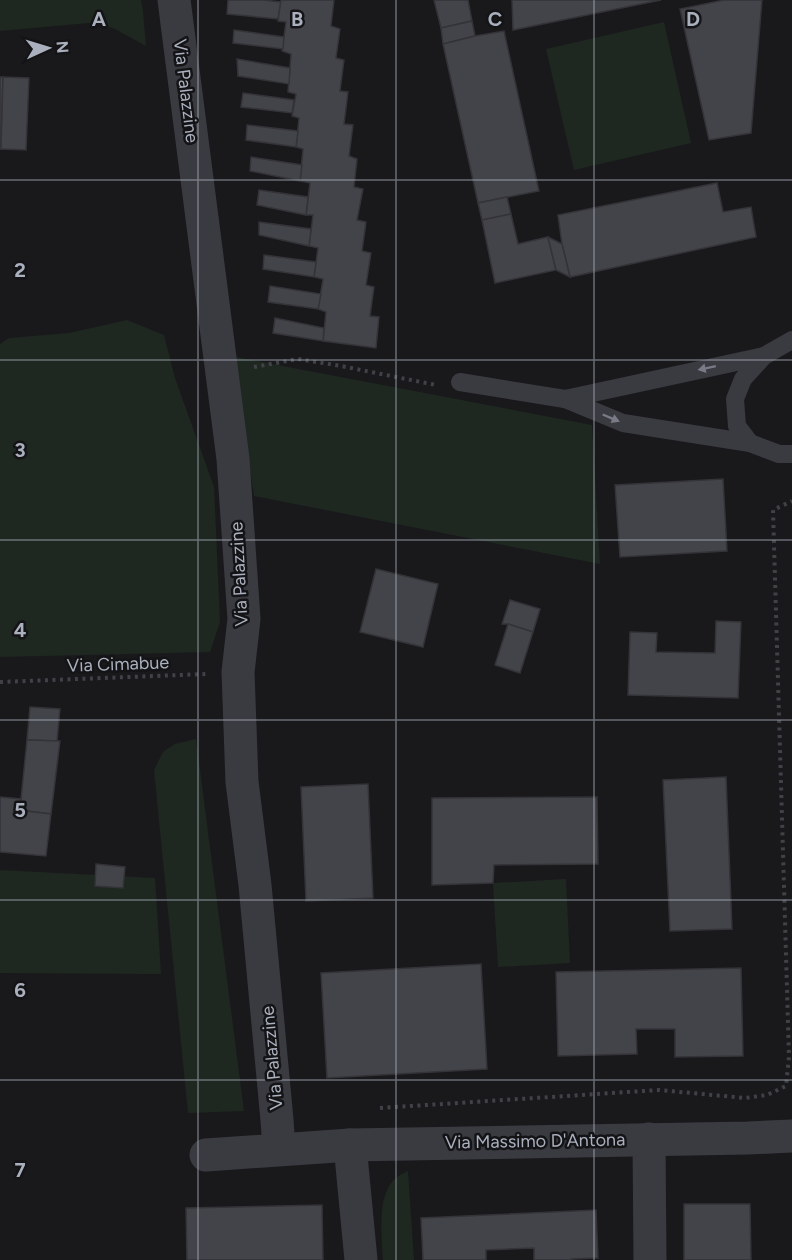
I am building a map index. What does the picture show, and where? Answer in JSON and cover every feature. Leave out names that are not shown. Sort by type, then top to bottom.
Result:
[{"type":"street","name":"Via Palazzine","points":[[174,0],[233,459],[244,619],[238,672],[242,782],[255,885],[279,1149]]},
{"type":"street","name":"Via Massimo D'Antona","points":[[206,1155],[351,1145],[792,1136]]},
{"type":"street","points":[[649,1139],[650,1260]]},
{"type":"street","points":[[351,1145],[361,1260]]},
{"type":"lane","points":[[565,399],[764,356],[792,340]]},
{"type":"lane","points":[[750,443],[737,426],[735,399],[743,379],[764,356]]},
{"type":"lane","points":[[460,382],[565,399],[623,423],[750,443],[779,454],[792,454]]},
{"type":"path","points":[[220,362],[252,367],[298,359],[434,385],[460,382]]},
{"type":"path","points":[[376,1108],[659,1090],[745,1098],[766,1095],[786,1086],[789,1057],[773,510],[792,501]]},
{"type":"path","name":"Via Cimabue","points":[[0,682],[238,672]]},
{"type":"shaded area","points":[[0,0],[141,0],[146,46],[113,28],[89,23],[0,31]]},
{"type":"shaded area","points":[[664,22],[691,143],[574,170],[546,49]]},
{"type":"shaded area","points":[[127,320],[164,335],[175,378],[214,487],[220,622],[210,652],[0,657],[0,344],[9,338],[69,333]]},
{"type":"shaded area","points":[[236,357],[592,425],[600,564],[254,496]]},
{"type":"shaded area","points":[[196,739],[244,1111],[188,1113],[154,770],[163,752],[175,744]]},
{"type":"shaded area","points":[[0,870],[155,878],[161,974],[0,973]]},
{"type":"shaded area","points":[[566,879],[570,963],[498,967],[493,883]]},
{"type":"shaded area","points":[[408,1171],[414,1260],[383,1260],[381,1228],[385,1194],[396,1178]]},
{"type":"building","points":[[228,0],[281,2],[278,19],[227,14]]},
{"type":"building","points":[[281,0],[334,0],[331,26],[340,29],[336,58],[344,60],[340,91],[348,92],[344,124],[353,125],[349,156],[357,159],[354,187],[363,189],[357,220],[366,222],[362,251],[371,253],[366,285],[374,287],[370,316],[379,317],[376,348],[323,341],[326,312],[318,309],[323,279],[314,277],[318,248],[309,246],[313,215],[306,215],[310,183],[300,181],[303,149],[296,147],[299,118],[292,116],[296,94],[288,92],[291,54],[282,51],[286,22],[278,21]]},
{"type":"building","points":[[434,0],[468,0],[472,21],[441,28]]},
{"type":"building","points":[[512,0],[661,0],[513,30]]},
{"type":"building","points":[[724,0],[762,0],[751,133],[709,140],[680,9]]},
{"type":"building","points":[[472,21],[475,36],[443,44],[441,28]]},
{"type":"building","points":[[234,30],[284,37],[283,49],[233,43]]},
{"type":"building","points":[[504,31],[539,191],[478,203],[443,44]]},
{"type":"building","points":[[237,59],[290,68],[289,84],[238,76]]},
{"type":"building","points":[[0,77],[3,77],[1,149],[0,149]]},
{"type":"building","points":[[3,77],[29,78],[26,150],[1,149]]},
{"type":"building","points":[[243,93],[294,100],[292,113],[241,107]]},
{"type":"building","points":[[247,125],[298,131],[296,147],[246,140]]},
{"type":"building","points":[[251,157],[302,165],[300,181],[250,171]]},
{"type":"building","points":[[717,183],[723,212],[751,207],[756,237],[570,277],[558,215]]},
{"type":"building","points":[[259,190],[308,197],[306,215],[257,205]]},
{"type":"building","points":[[507,197],[511,214],[482,220],[478,203]]},
{"type":"building","points":[[511,214],[518,244],[548,237],[556,270],[495,283],[482,220]]},
{"type":"building","points":[[259,222],[311,229],[309,246],[259,235]]},
{"type":"building","points":[[548,237],[562,244],[570,277],[556,270]]},
{"type":"building","points":[[264,255],[316,262],[314,277],[263,269]]},
{"type":"building","points":[[270,286],[321,294],[318,309],[268,302]]},
{"type":"building","points":[[275,318],[324,328],[323,341],[273,333]]},
{"type":"building","points":[[723,479],[727,551],[620,557],[615,485]]},
{"type":"building","points":[[376,569],[438,584],[423,647],[360,632]]},
{"type":"building","points":[[510,600],[540,609],[533,632],[502,624]]},
{"type":"building","points":[[716,621],[741,622],[738,698],[628,695],[630,632],[657,633],[656,652],[715,653]]},
{"type":"building","points":[[508,624],[533,632],[520,673],[495,665]]},
{"type":"building","points":[[30,707],[60,709],[57,741],[27,740]]},
{"type":"building","points":[[27,740],[60,741],[51,814],[18,810]]},
{"type":"building","points":[[726,777],[732,929],[670,931],[663,780]]},
{"type":"building","points":[[368,784],[373,898],[306,901],[301,787]]},
{"type":"building","points":[[0,797],[21,799],[18,810],[51,814],[46,856],[0,852]]},
{"type":"building","points":[[597,797],[598,864],[494,865],[493,883],[432,885],[432,798]]},
{"type":"building","points":[[96,864],[125,867],[123,888],[95,886]]},
{"type":"building","points":[[481,964],[487,1069],[327,1078],[321,973]]},
{"type":"building","points":[[741,968],[743,1056],[675,1057],[675,1029],[636,1029],[637,1054],[558,1056],[556,972]]},
{"type":"building","points":[[684,1204],[750,1204],[751,1260],[684,1260]]},
{"type":"building","points":[[322,1205],[323,1260],[187,1260],[186,1208]]},
{"type":"building","points":[[596,1210],[598,1258],[534,1260],[534,1248],[486,1250],[486,1260],[423,1260],[421,1218]]}]
